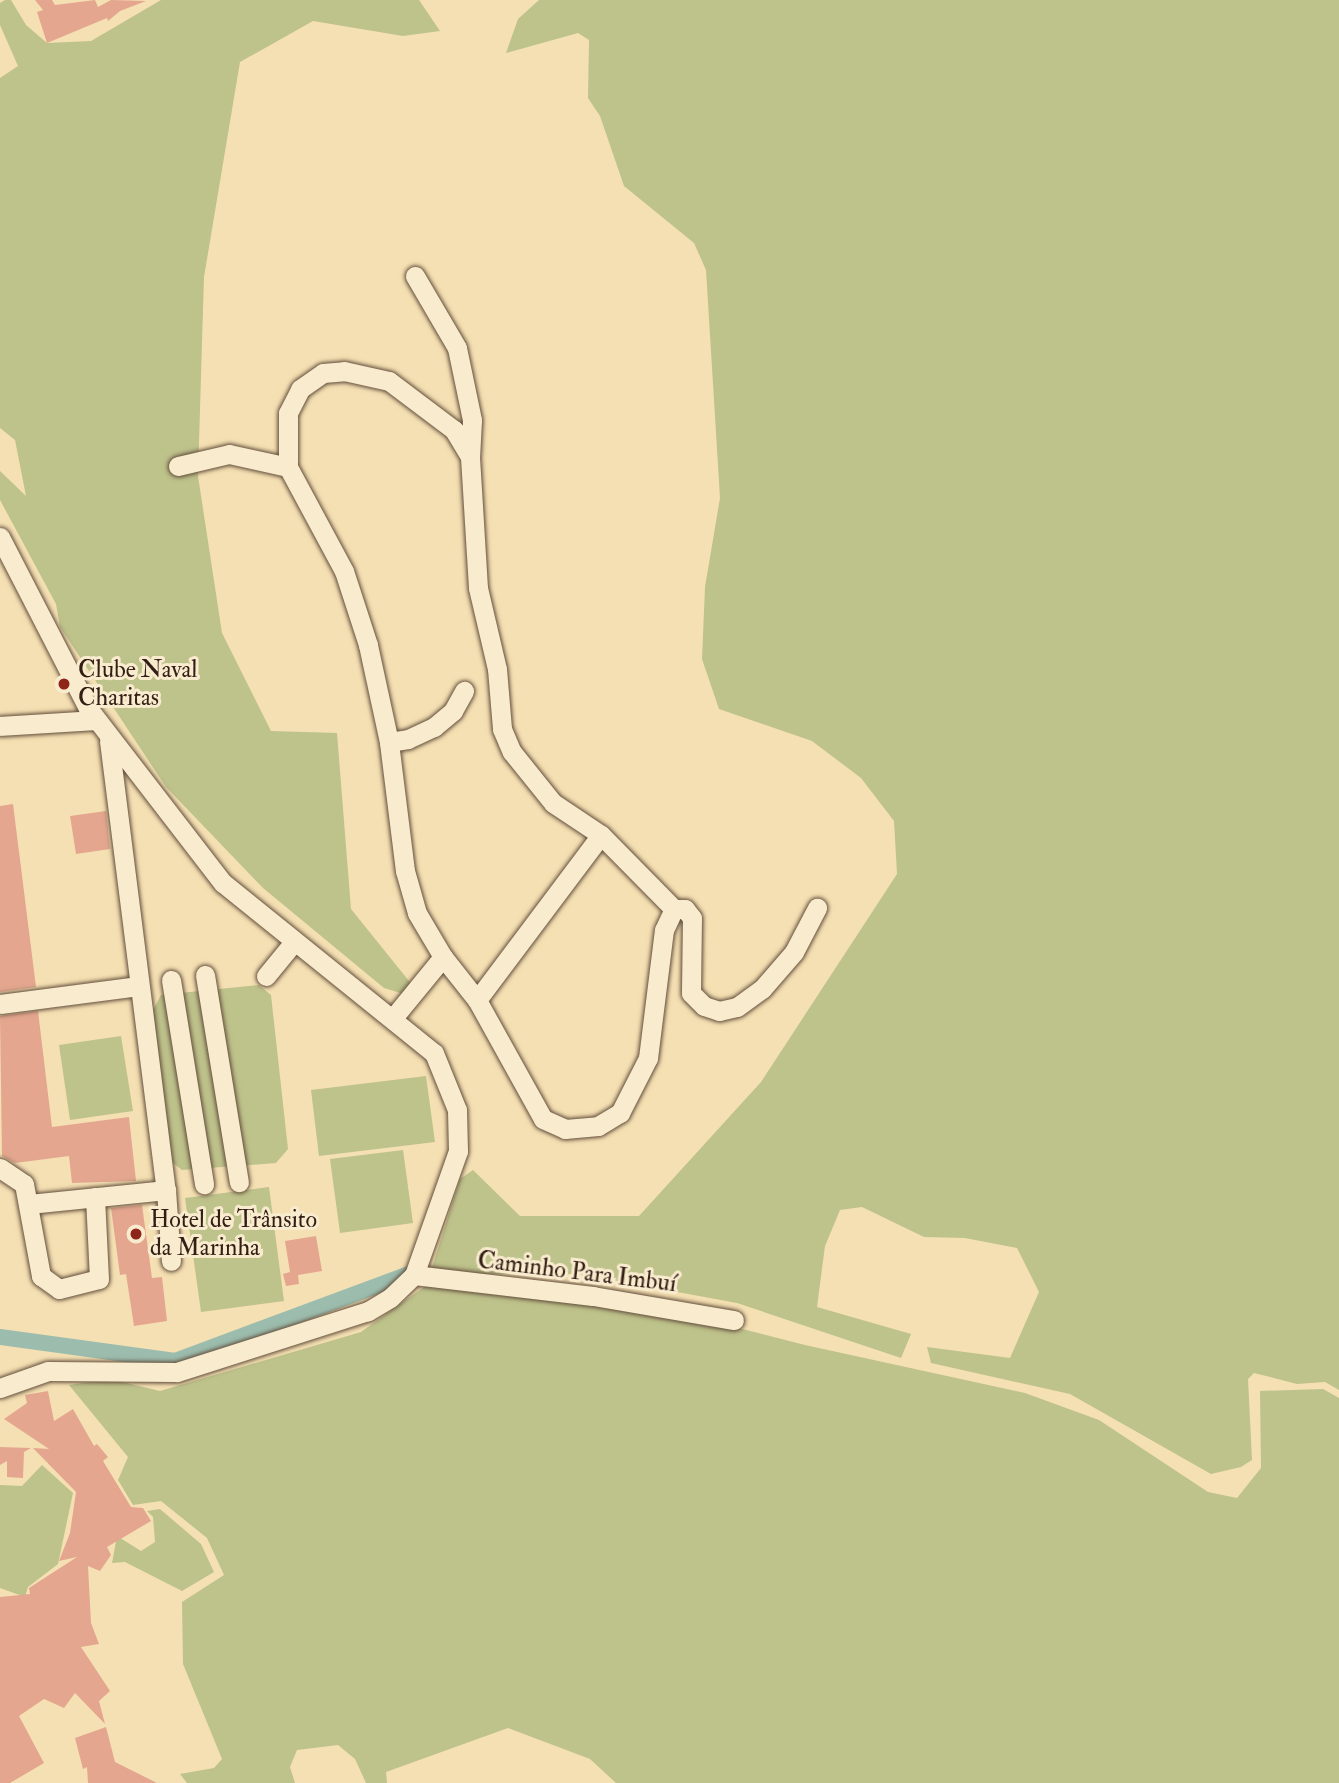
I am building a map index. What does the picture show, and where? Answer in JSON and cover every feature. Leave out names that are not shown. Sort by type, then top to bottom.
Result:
[{"type":"street","points":[[415,276],[457,348],[472,420],[470,457],[478,588],[497,669],[502,729],[512,751],[553,803],[601,835],[674,909],[685,909],[692,918],[691,993],[704,1006],[719,1011],[737,1007],[762,989],[794,952],[817,908]]},
{"type":"street","points":[[470,457],[454,430],[389,382],[344,371],[323,373],[300,389],[288,412],[288,467],[344,571],[368,645],[389,741],[405,871],[417,914],[443,957],[477,1000],[544,1119],[565,1129],[598,1126],[620,1113],[648,1058],[664,930],[674,909]]},
{"type":"street","points":[[178,466],[229,454],[288,467]]},
{"type":"street","points":[[0,537],[91,714],[109,741],[223,883],[293,943],[393,1018],[434,1054],[457,1110],[458,1152],[414,1275],[390,1298],[368,1311],[177,1372],[48,1371],[0,1388]]},
{"type":"street","points":[[389,741],[408,739],[434,727],[453,711],[464,691]]},
{"type":"street","points":[[0,726],[91,714]]},
{"type":"street","points":[[109,741],[166,1190],[171,1261]]},
{"type":"street","points":[[477,1000],[601,835]]},
{"type":"street","points":[[266,976],[293,943]]},
{"type":"street","points":[[393,1018],[443,957]]},
{"type":"street","points":[[205,975],[239,1182]]},
{"type":"street","points":[[171,981],[204,1184]]},
{"type":"street","points":[[0,1004],[139,986]]},
{"type":"street","points":[[0,1168],[22,1181],[29,1204],[41,1276],[59,1289],[99,1279],[95,1197]]},
{"type":"street","points":[[29,1204],[166,1190]]},
{"type":"street","name":"Caminho Para Imbuí","points":[[414,1275],[593,1296],[734,1320]]},
{"type":"green space","points":[[11,0],[26,25],[47,43],[91,41],[161,0],[419,0],[440,31],[403,36],[313,21],[240,62],[204,277],[198,476],[222,633],[271,731],[337,733],[351,909],[413,986],[404,994],[384,988],[263,888],[166,787],[60,627],[56,604],[0,500],[0,471],[26,496],[15,440],[0,428],[0,78],[18,66],[0,25],[0,3]]},
{"type":"green space","points":[[539,0],[1339,0],[1339,1390],[1325,1382],[1297,1384],[1254,1373],[1248,1379],[1252,1460],[1241,1467],[1211,1474],[1070,1394],[931,1363],[927,1347],[1010,1358],[1039,1292],[1017,1248],[965,1238],[924,1237],[862,1207],[840,1210],[825,1246],[817,1307],[911,1334],[901,1358],[737,1303],[579,1274],[430,1274],[460,1179],[473,1170],[520,1216],[639,1216],[761,1082],[897,874],[894,821],[861,778],[812,741],[719,709],[702,659],[705,587],[720,498],[706,270],[694,243],[624,186],[600,116],[588,98],[589,40],[578,33],[506,53],[518,19]]},
{"type":"green space","points":[[259,985],[271,995],[288,1149],[276,1163],[182,1170],[169,1160],[153,1010],[161,995]]},
{"type":"green space","points":[[121,1036],[133,1111],[70,1120],[59,1045]]},
{"type":"green space","points":[[426,1076],[435,1142],[319,1156],[311,1090]]},
{"type":"green space","points":[[403,1150],[413,1223],[340,1233],[330,1159]]},
{"type":"green space","points":[[269,1187],[284,1301],[201,1312],[185,1198]]},
{"type":"green space","points":[[427,1285],[588,1290],[805,1345],[1025,1393],[1099,1420],[1208,1492],[1237,1498],[1261,1468],[1260,1391],[1323,1389],[1339,1398],[1339,1783],[616,1783],[590,1759],[508,1728],[386,1772],[387,1783],[366,1783],[355,1759],[338,1745],[297,1750],[290,1767],[295,1783],[187,1783],[180,1774],[214,1768],[222,1759],[183,1664],[182,1602],[224,1575],[207,1538],[161,1501],[133,1505],[118,1480],[128,1457],[69,1385],[110,1379],[160,1391],[361,1332]]},
{"type":"green space","points":[[42,1465],[73,1493],[58,1564],[28,1587],[25,1597],[0,1588],[0,1485],[22,1486]]},
{"type":"green space","points":[[160,1509],[201,1544],[214,1572],[182,1591],[125,1562],[112,1563],[117,1536],[141,1551],[155,1542],[153,1517],[147,1511]]},
{"type":"building","points":[[35,0],[52,0],[55,5],[95,0],[98,7],[111,0],[146,1],[120,11],[108,21],[107,18],[47,43],[37,12],[43,10]]},
{"type":"building","points":[[13,804],[36,987],[0,992],[0,806]]},
{"type":"building","points":[[106,811],[110,849],[76,854],[70,816]]},
{"type":"building","points":[[38,1011],[52,1127],[129,1117],[136,1181],[72,1183],[69,1156],[15,1163],[2,1156],[0,1016]]},
{"type":"building","points":[[142,1205],[152,1278],[162,1277],[167,1321],[134,1326],[126,1274],[120,1275],[111,1208]]},
{"type":"building","points":[[316,1236],[322,1271],[298,1275],[299,1284],[286,1286],[283,1274],[290,1272],[285,1241]]},
{"type":"building","points":[[48,1391],[54,1421],[73,1409],[94,1446],[97,1444],[108,1457],[103,1461],[131,1507],[143,1508],[151,1521],[107,1547],[111,1555],[100,1571],[88,1566],[91,1623],[99,1644],[81,1647],[110,1691],[99,1701],[105,1724],[75,1693],[64,1708],[44,1699],[19,1716],[44,1763],[10,1783],[0,1783],[0,1597],[30,1594],[29,1588],[77,1557],[59,1561],[70,1533],[76,1492],[33,1448],[49,1449],[4,1419],[27,1403],[25,1395]]},
{"type":"building","points":[[0,1447],[31,1448],[24,1452],[23,1478],[7,1477],[7,1461],[0,1465]]},
{"type":"building","points":[[106,1727],[115,1762],[157,1783],[88,1783],[87,1767],[83,1769],[75,1738]]},
{"type":"waterway","points":[[0,1337],[175,1361],[414,1272]]},
{"type":"place","name":"Clube Naval Charitas","points":[[64,684]]},
{"type":"place","name":"Hotel de Trânsito da Marinha","points":[[136,1234]]}]
